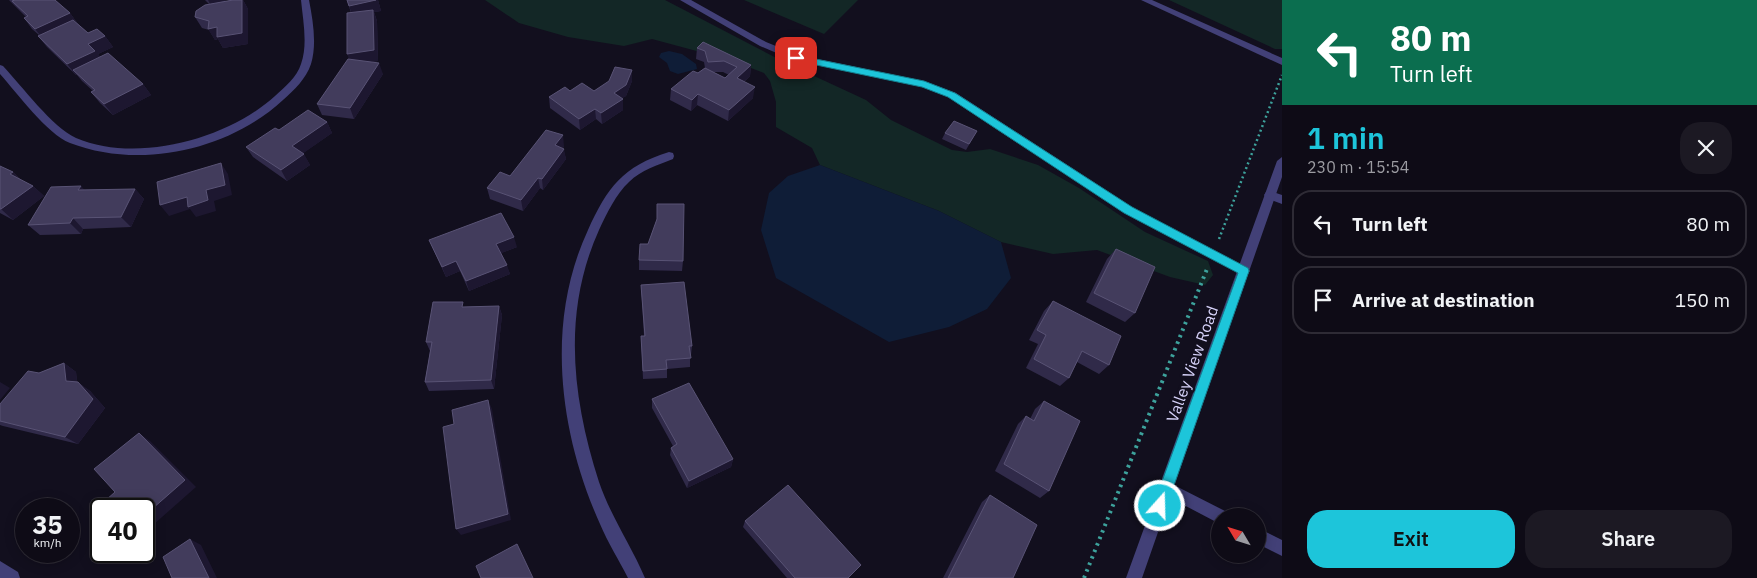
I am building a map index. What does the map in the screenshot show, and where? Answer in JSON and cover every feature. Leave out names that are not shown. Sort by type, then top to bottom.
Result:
[{"type":"street","points":[[0,68],[53,125],[70,140],[95,148],[127,152],[162,150],[199,142],[229,131],[257,116],[280,100],[296,82],[306,64],[309,47],[305,0]]},
{"type":"street","points":[[684,0],[763,44],[796,58],[924,84],[952,95],[1128,210],[1212,256],[1244,271]]},
{"type":"street","points":[[1145,0],[1282,62]]},
{"type":"street","points":[[637,578],[606,519],[580,448],[569,382],[568,322],[578,268],[588,237],[611,198],[629,175],[668,156]]},
{"type":"street","name":"Valley View Road","points":[[1134,578],[1244,271],[1276,197],[1282,162]]},
{"type":"street","points":[[1166,488],[1211,511]]},
{"type":"street","points":[[1266,540],[1282,548]]},
{"type":"street","points":[[0,569],[12,578]]},
{"type":"path","points":[[1084,578],[1282,74]]},
{"type":"green space","points":[[485,0],[665,0],[784,62],[866,100],[891,120],[952,150],[967,152],[990,149],[1038,165],[1079,188],[1145,232],[1208,261],[1213,275],[1205,285],[1170,277],[1097,250],[1053,254],[1001,242],[939,211],[820,165],[812,148],[776,127],[776,102],[770,81],[764,73],[730,60],[652,39],[624,46],[568,37],[519,23]]},
{"type":"green space","points":[[744,0],[858,0],[824,34]]},
{"type":"green space","points":[[1169,0],[1282,0],[1282,49],[1275,49]]},
{"type":"water","points":[[669,51],[682,54],[696,64],[697,69],[678,74],[670,71],[667,63],[659,57],[661,53]]},
{"type":"water","points":[[820,165],[939,211],[1001,242],[1011,278],[987,309],[949,327],[889,342],[776,278],[761,230],[769,193],[788,176]]},
{"type":"building","points":[[55,0],[70,13],[35,29],[24,18],[28,16],[12,1]]},
{"type":"building","points":[[242,0],[242,33],[217,37],[217,27],[208,29],[209,21],[195,17],[196,11],[205,5]]},
{"type":"building","points":[[347,0],[376,0],[349,6]]},
{"type":"building","points":[[373,10],[374,50],[347,54],[347,13]]},
{"type":"building","points":[[73,20],[88,33],[97,29],[105,36],[88,44],[95,51],[67,64],[38,36]]},
{"type":"building","points":[[703,42],[751,65],[737,78],[755,87],[729,110],[698,94],[692,100],[671,89],[693,71],[698,73],[705,68],[725,78],[737,67],[724,61],[708,62],[705,51],[697,48]]},
{"type":"building","points":[[108,53],[143,84],[104,104],[91,92],[95,90],[73,70]]},
{"type":"building","points":[[348,59],[379,63],[350,108],[317,104]]},
{"type":"building","points":[[615,67],[632,70],[626,85],[614,93],[623,99],[601,113],[595,109],[579,119],[549,97],[565,87],[570,91],[582,83],[594,91],[609,81]]},
{"type":"building","points":[[308,110],[327,122],[292,146],[304,154],[281,170],[246,147],[275,128],[279,130]]},
{"type":"building","points":[[954,121],[977,131],[969,144],[945,133]]},
{"type":"building","points":[[546,130],[563,135],[555,145],[564,149],[542,179],[538,178],[521,200],[487,188],[500,172],[510,176]]},
{"type":"building","points":[[221,163],[225,185],[206,190],[208,200],[188,207],[187,197],[160,205],[157,182]]},
{"type":"building","points":[[0,166],[13,172],[10,174],[33,186],[1,209],[0,209]]},
{"type":"building","points":[[81,186],[78,190],[135,189],[121,217],[73,218],[70,223],[28,225],[51,187]]},
{"type":"building","points":[[657,204],[684,204],[683,261],[639,260],[640,244],[648,244],[657,219]]},
{"type":"building","points":[[501,213],[514,237],[496,244],[507,265],[466,281],[456,261],[442,267],[429,240]]},
{"type":"building","points":[[1116,249],[1155,267],[1135,313],[1094,293]]},
{"type":"building","points":[[684,282],[692,346],[689,346],[691,358],[666,360],[667,369],[643,371],[641,336],[645,336],[641,285]]},
{"type":"building","points":[[1053,301],[1121,336],[1109,365],[1082,351],[1069,378],[1034,359],[1046,335],[1037,330]]},
{"type":"building","points":[[433,302],[463,302],[462,307],[499,306],[491,380],[425,382],[432,342],[426,342]]},
{"type":"building","points":[[64,363],[66,381],[78,382],[93,399],[65,437],[0,421],[0,404],[28,371],[39,373]]},
{"type":"building","points":[[689,383],[733,459],[689,481],[671,448],[677,444],[652,399]]},
{"type":"building","points":[[488,400],[508,514],[456,529],[443,427],[454,424],[452,410]]},
{"type":"building","points":[[1044,401],[1080,421],[1049,491],[1004,464],[1026,416],[1034,421]]},
{"type":"building","points":[[139,433],[185,480],[155,506],[155,498],[108,498],[115,492],[94,469]]},
{"type":"building","points":[[788,485],[861,565],[848,578],[795,578],[745,521]]},
{"type":"building","points":[[990,495],[1037,525],[1013,578],[948,578]]},
{"type":"building","points":[[190,539],[209,578],[172,578],[163,557]]},
{"type":"building","points":[[517,544],[533,578],[481,578],[476,566]]},
{"type":"route","points":[[796,58],[924,84],[952,95],[1128,210],[1212,256],[1244,271],[1160,506]]}]
